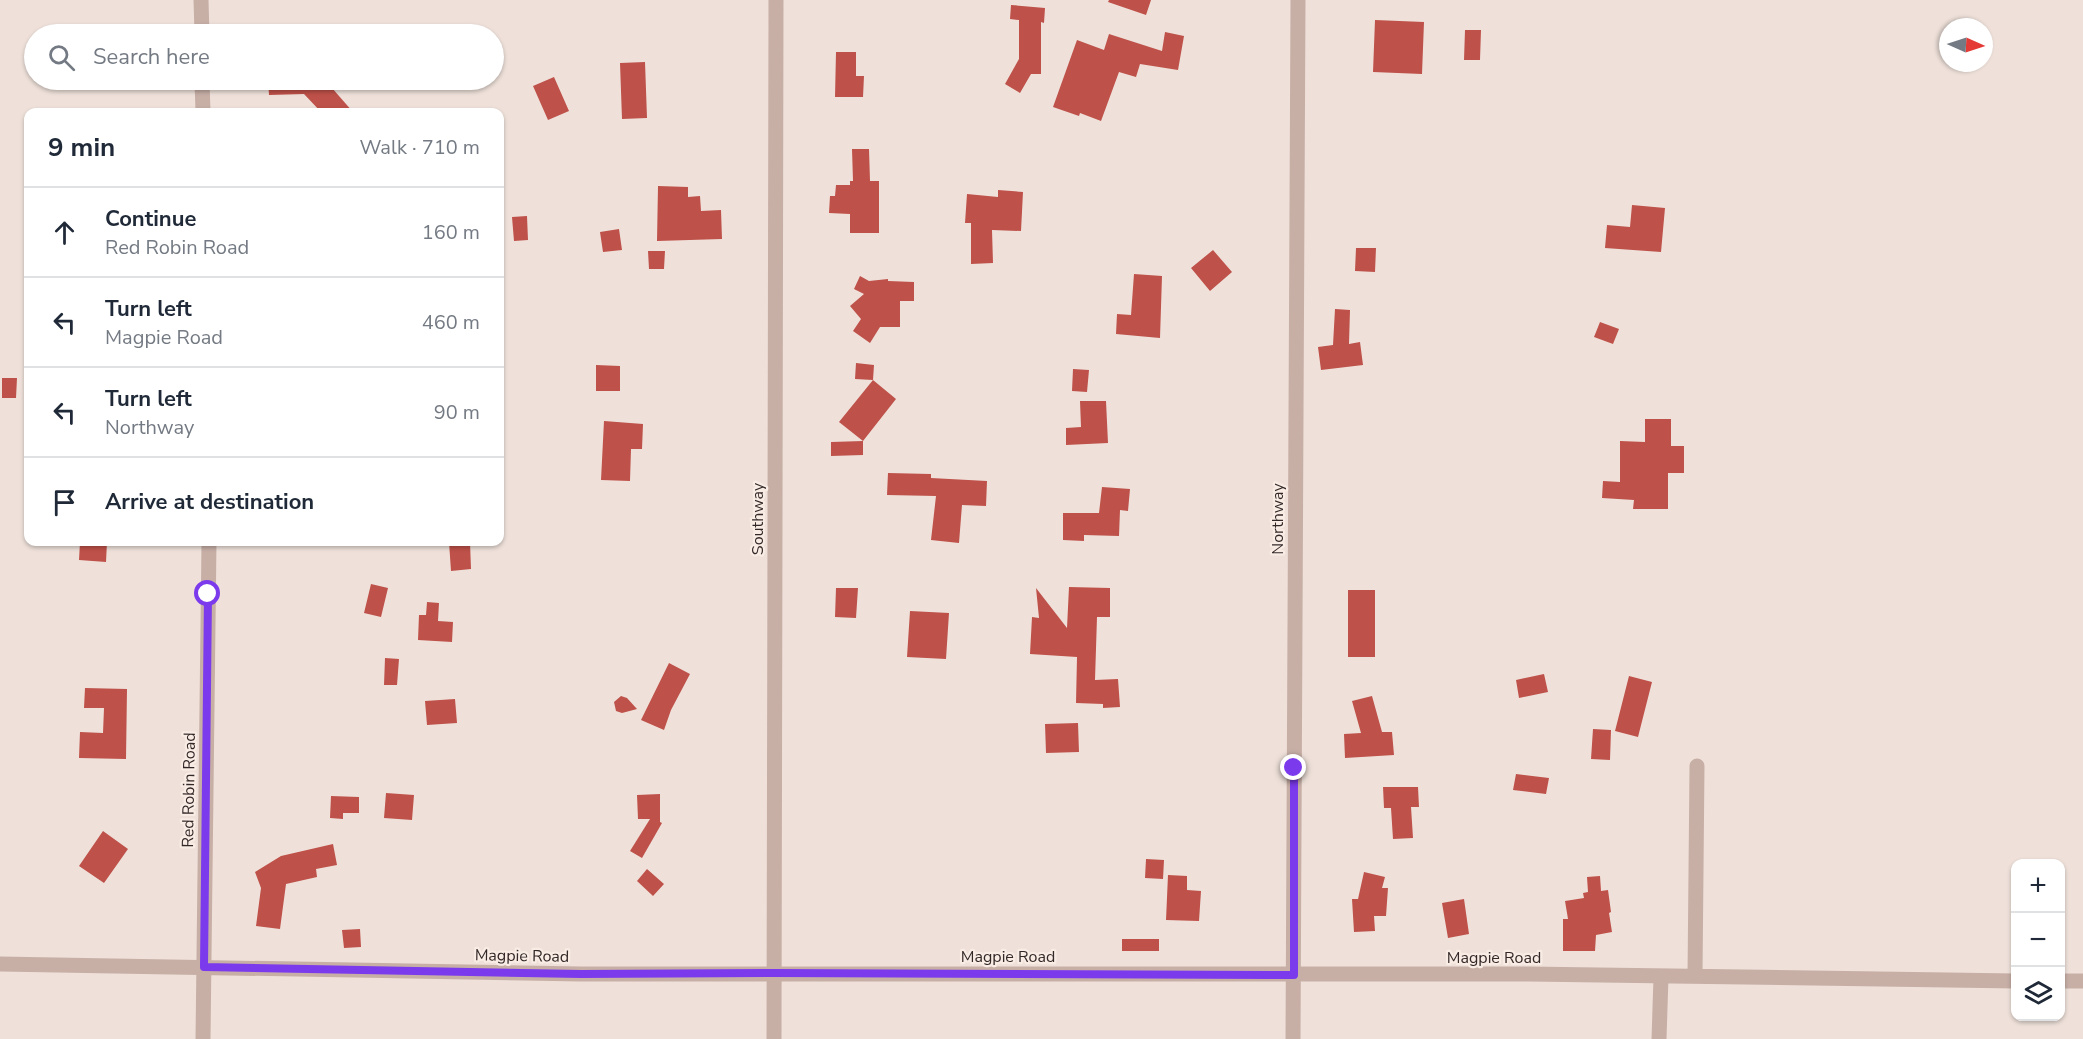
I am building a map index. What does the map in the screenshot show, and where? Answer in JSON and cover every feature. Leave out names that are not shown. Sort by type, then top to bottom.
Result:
[{"type":"street","points":[[201,0],[202,24]]},
{"type":"street","name":"Southway","points":[[774,1039],[776,0]]},
{"type":"street","name":"Northway","points":[[1293,1039],[1298,0]]},
{"type":"street","points":[[202,90],[202,108]]},
{"type":"street","name":"Red Robin Road","points":[[203,1039],[209,546]]},
{"type":"street","points":[[1695,976],[1697,766]]},
{"type":"street","name":"Magpie Road","points":[[0,964],[581,974],[1528,974],[2011,981]]},
{"type":"street","points":[[1659,1039],[1661,977]]},
{"type":"street","points":[[2065,981],[2083,981]]},
{"type":"building","points":[[1109,0],[1151,0],[1146,15],[1108,2]]},
{"type":"building","points":[[1011,5],[1045,8],[1044,23],[1041,22],[1041,74],[1031,74],[1020,93],[1005,84],[1019,59],[1019,20],[1010,19]]},
{"type":"building","points":[[1375,20],[1424,22],[1422,74],[1373,72]]},
{"type":"building","points":[[1465,30],[1481,30],[1480,60],[1464,60]]},
{"type":"building","points":[[1165,32],[1184,36],[1178,70],[1140,64],[1136,77],[1119,72],[1101,121],[1053,107],[1077,40],[1104,50],[1109,34],[1162,51]]},
{"type":"building","points":[[836,52],[856,52],[856,76],[864,76],[863,97],[835,97]]},
{"type":"building","points":[[645,62],[647,118],[622,119],[620,63]]},
{"type":"building","points":[[554,77],[569,111],[548,120],[533,86]]},
{"type":"building","points":[[269,90],[334,90],[350,108],[317,108],[304,94],[269,95]]},
{"type":"building","points":[[852,149],[869,149],[870,181],[879,181],[879,233],[850,233],[850,214],[829,213],[830,196],[835,196],[836,185],[850,185],[850,181],[853,181]]},
{"type":"building","points":[[658,186],[688,187],[688,197],[700,196],[701,211],[721,210],[722,239],[657,241]]},
{"type":"building","points":[[998,190],[1023,192],[1021,231],[992,230],[993,263],[971,264],[971,223],[965,223],[967,194],[998,197]]},
{"type":"building","points":[[1632,205],[1665,208],[1661,252],[1605,248],[1607,225],[1630,227]]},
{"type":"building","points":[[527,216],[528,240],[514,241],[512,217]]},
{"type":"building","points":[[619,229],[622,250],[603,252],[600,232]]},
{"type":"building","points":[[1356,248],[1376,248],[1375,272],[1355,271]]},
{"type":"building","points":[[1213,250],[1232,272],[1210,291],[1191,268]]},
{"type":"building","points":[[648,251],[665,251],[664,269],[649,269]]},
{"type":"building","points":[[1134,274],[1162,276],[1160,338],[1116,334],[1117,314],[1131,315]]},
{"type":"building","points":[[860,276],[869,281],[888,279],[888,281],[914,282],[914,301],[900,301],[900,327],[880,327],[870,343],[853,331],[861,319],[850,306],[864,294],[854,289]]},
{"type":"building","points":[[1335,309],[1350,310],[1349,344],[1360,342],[1363,365],[1321,370],[1318,347],[1333,345]]},
{"type":"building","points":[[1600,322],[1619,329],[1613,344],[1594,337]]},
{"type":"building","points":[[856,363],[874,365],[873,380],[855,379]]},
{"type":"building","points":[[596,365],[620,366],[620,391],[596,391]]},
{"type":"building","points":[[1073,369],[1089,370],[1087,392],[1072,391]]},
{"type":"building","points":[[2,378],[17,378],[16,398],[2,398]]},
{"type":"building","points":[[873,380],[896,399],[863,441],[839,422]]},
{"type":"building","points":[[1080,401],[1106,401],[1108,443],[1066,445],[1066,428],[1081,427]]},
{"type":"building","points":[[1645,419],[1671,419],[1671,446],[1684,446],[1684,473],[1668,473],[1668,509],[1633,509],[1634,500],[1602,498],[1603,481],[1620,482],[1620,441],[1645,442]]},
{"type":"building","points":[[604,421],[643,424],[642,449],[631,449],[630,481],[601,480]]},
{"type":"building","points":[[863,441],[863,455],[831,456],[831,442]]},
{"type":"building","points":[[888,473],[931,474],[931,478],[987,481],[986,506],[962,505],[959,543],[931,540],[936,496],[887,495]]},
{"type":"building","points":[[1102,487],[1130,489],[1128,511],[1120,510],[1119,536],[1084,535],[1084,541],[1063,540],[1063,513],[1099,513]]},
{"type":"building","points":[[80,546],[107,546],[106,562],[79,560]]},
{"type":"building","points":[[449,546],[470,546],[471,569],[451,571]]},
{"type":"building","points":[[371,584],[388,588],[381,617],[364,613]]},
{"type":"building","points":[[1069,587],[1110,588],[1110,617],[1097,617],[1095,680],[1118,679],[1120,707],[1103,708],[1103,704],[1076,703],[1077,657],[1030,654],[1032,617],[1039,618],[1036,588],[1067,628]]},
{"type":"building","points":[[836,588],[858,588],[856,618],[835,617]]},
{"type":"building","points":[[1348,590],[1375,590],[1375,657],[1348,657]]},
{"type":"building","points":[[427,602],[439,603],[438,621],[453,622],[452,642],[418,640],[419,615],[426,615]]},
{"type":"building","points":[[910,611],[949,613],[946,659],[907,657]]},
{"type":"building","points":[[385,658],[399,659],[397,685],[384,685]]},
{"type":"building","points":[[669,663],[690,674],[671,710],[664,730],[641,720]]},
{"type":"building","points":[[1544,674],[1548,692],[1519,698],[1516,680]]},
{"type":"building","points":[[1629,676],[1652,682],[1638,737],[1615,731]]},
{"type":"building","points":[[85,688],[127,689],[126,759],[79,758],[80,732],[103,733],[104,708],[84,708]]},
{"type":"building","points":[[621,696],[627,698],[637,709],[622,713],[616,711],[614,702]]},
{"type":"building","points":[[1372,696],[1382,732],[1392,732],[1394,755],[1345,758],[1344,734],[1361,733],[1352,701]]},
{"type":"building","points":[[455,699],[457,723],[427,725],[425,701]]},
{"type":"building","points":[[1078,723],[1079,752],[1046,753],[1045,724]]},
{"type":"building","points":[[1593,729],[1611,730],[1610,760],[1591,759]]},
{"type":"building","points":[[1516,774],[1549,778],[1546,794],[1513,790]]},
{"type":"building","points":[[1383,787],[1418,787],[1419,807],[1411,807],[1413,838],[1393,839],[1391,808],[1384,808]]},
{"type":"building","points":[[386,793],[414,795],[412,820],[384,818]]},
{"type":"building","points":[[660,794],[660,822],[662,823],[642,858],[630,851],[650,819],[638,819],[637,795]]},
{"type":"building","points":[[331,796],[359,797],[359,813],[343,813],[343,819],[330,818]]},
{"type":"building","points":[[103,831],[128,849],[104,883],[79,866]]},
{"type":"building","points":[[333,844],[337,865],[316,869],[317,877],[286,884],[280,929],[256,926],[261,888],[255,872],[281,856]]},
{"type":"building","points":[[1146,859],[1164,860],[1163,879],[1145,878]]},
{"type":"building","points":[[647,869],[664,884],[653,896],[637,881]]},
{"type":"building","points":[[1364,872],[1385,877],[1382,888],[1388,888],[1386,916],[1374,916],[1375,931],[1354,932],[1352,899],[1358,899]]},
{"type":"building","points":[[1168,875],[1187,876],[1187,890],[1201,891],[1199,921],[1166,920]]},
{"type":"building","points":[[1600,876],[1601,891],[1608,890],[1612,932],[1596,935],[1595,951],[1563,951],[1563,919],[1568,919],[1565,901],[1584,898],[1583,893],[1588,892],[1587,877]]},
{"type":"building","points":[[1464,899],[1469,934],[1448,938],[1442,903]]},
{"type":"building","points":[[360,929],[361,947],[344,948],[342,930]]},
{"type":"building","points":[[1122,939],[1159,939],[1159,951],[1122,951]]},
{"type":"route","points":[[208,594],[204,967],[581,974],[1294,975],[1294,768]]}]
